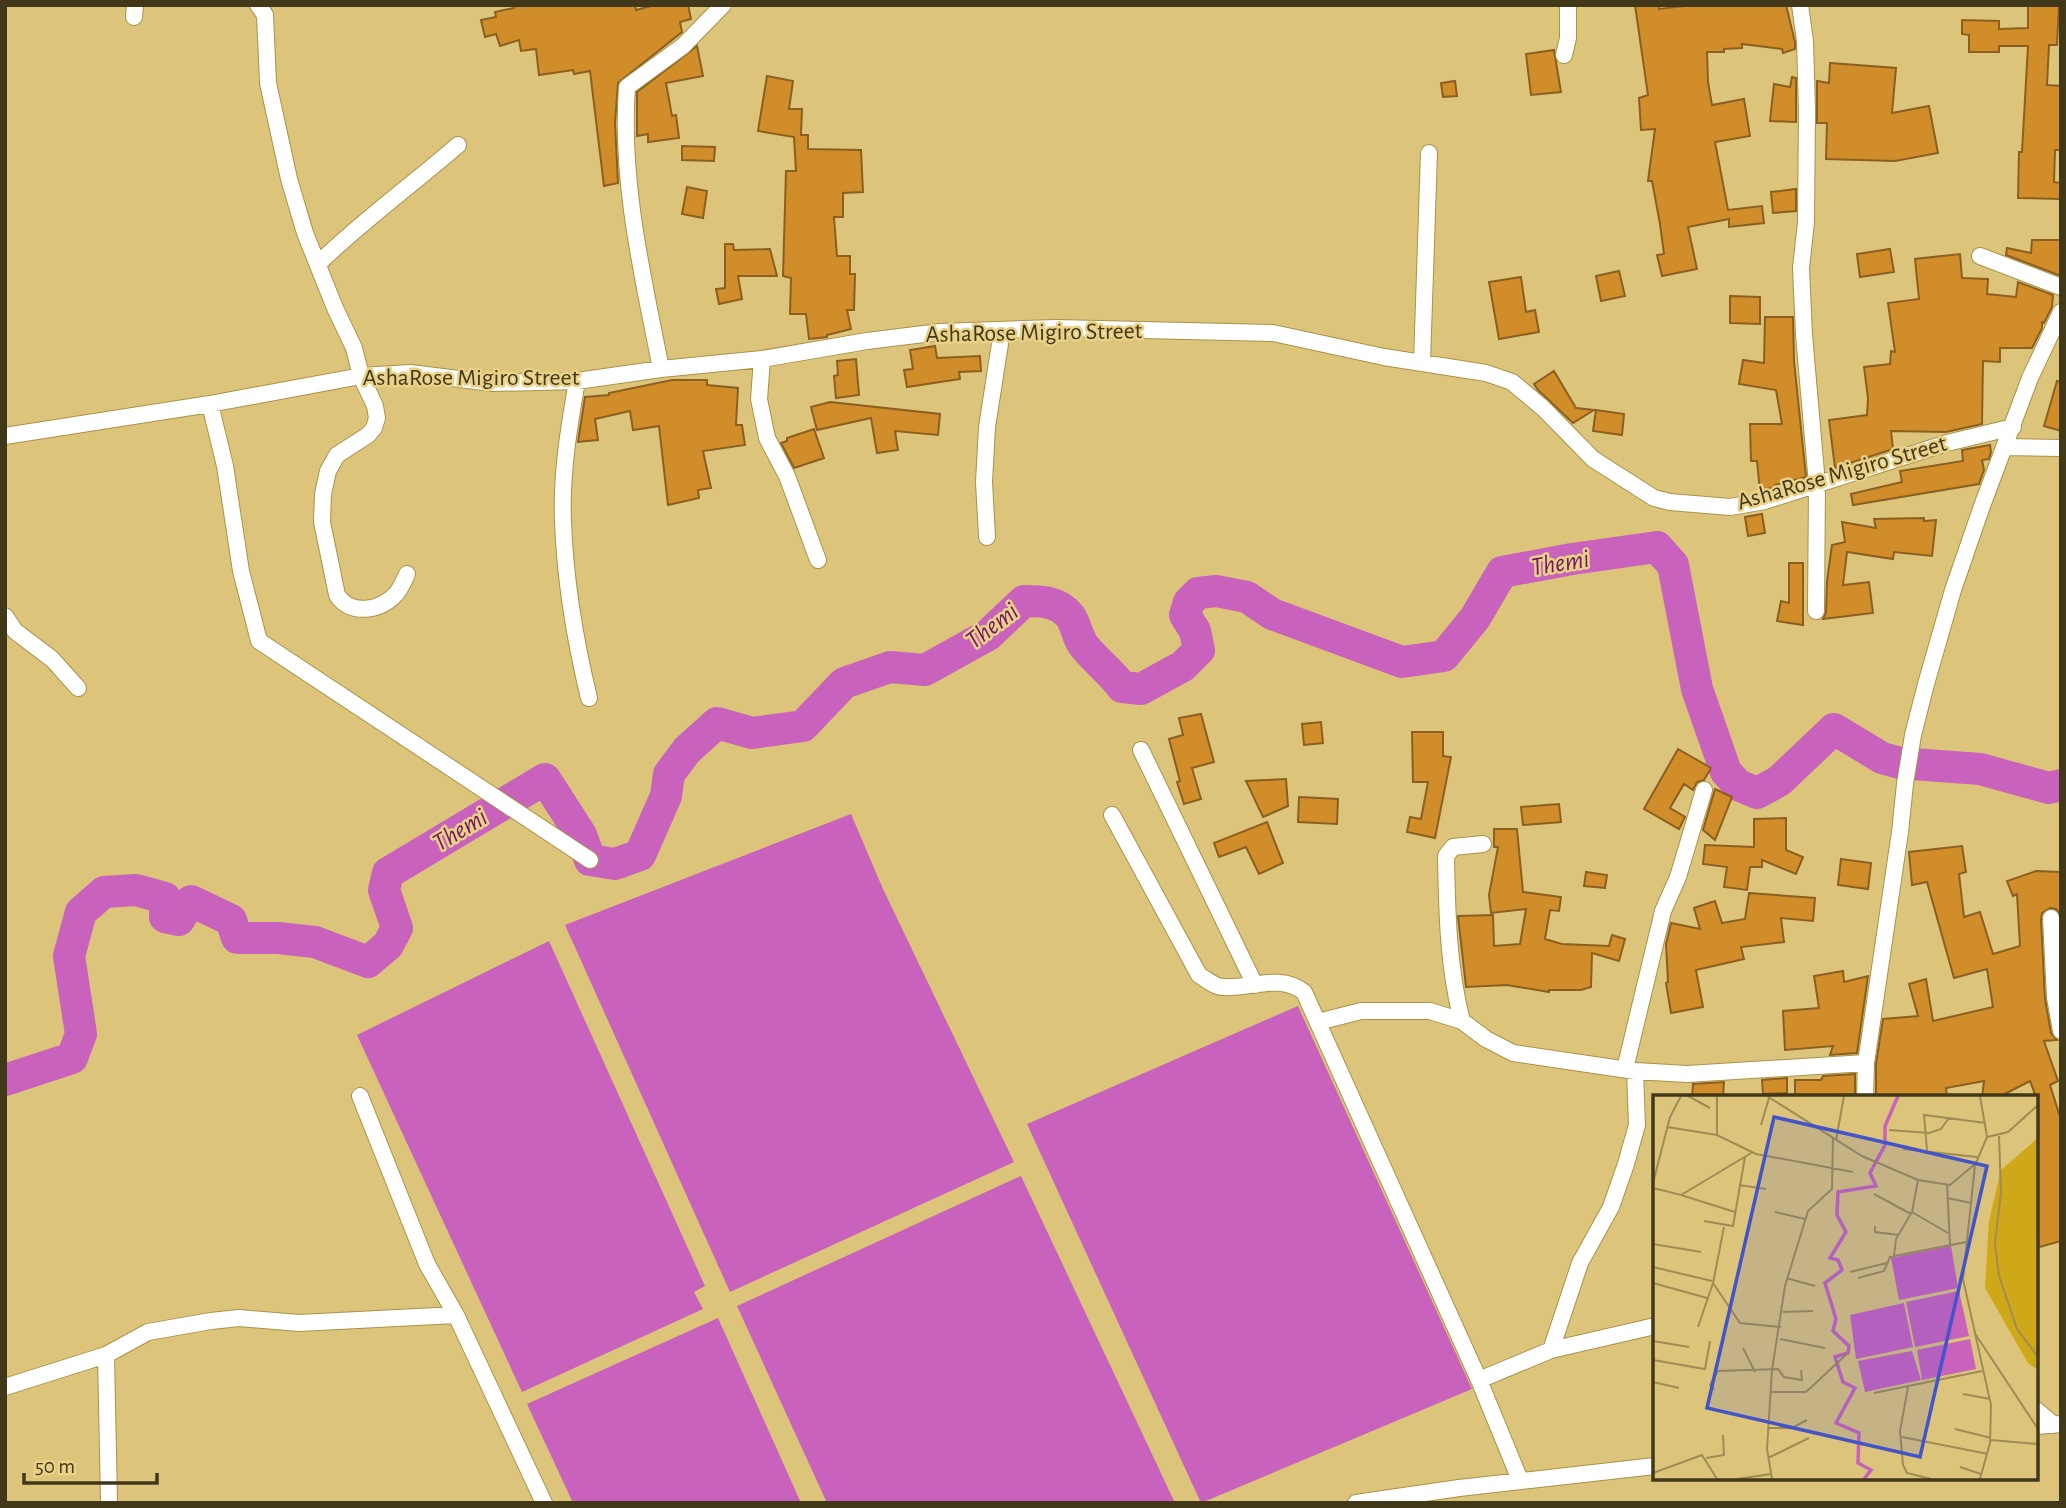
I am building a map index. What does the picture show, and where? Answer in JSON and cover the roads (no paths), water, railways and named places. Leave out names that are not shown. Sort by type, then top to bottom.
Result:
[{"type":"street","points":[[661,369],[630,195],[626,141],[627,88],[683,46],[723,5]]},
{"type":"street","points":[[1564,55],[1568,38],[1568,5]]},
{"type":"street","points":[[1800,5],[1805,41],[1807,111],[1806,222],[1801,268],[1817,484],[1816,611]]},
{"type":"street","points":[[266,10],[268,83],[275,125],[305,233],[354,348],[377,418],[368,435],[337,455],[328,471],[323,494],[322,522],[337,595],[343,604],[352,609],[367,609],[397,593],[407,574]]},
{"type":"street","points":[[318,264],[348,234],[401,194],[458,145]]},
{"type":"street","points":[[1422,362],[1429,153]]},
{"type":"street","points":[[1980,256],[2061,287]]},
{"type":"street","points":[[1865,1095],[1866,1063],[1913,735],[1953,590],[2030,379],[2061,312]]},
{"type":"street","name":"AshaRose Migiro Street","points":[[5,436],[210,404],[361,376],[410,373],[492,383],[577,381],[762,359],[940,332],[1056,328],[1273,333],[1384,357],[1486,373],[1512,382],[1543,408],[1593,458],[1654,498],[1670,502],[1730,507],[1765,500],[1947,443],[2013,427]]},
{"type":"street","points":[[987,537],[984,482],[986,427],[1002,331]]},
{"type":"street","points":[[762,359],[760,399],[767,438],[786,476],[818,561]]},
{"type":"street","points":[[577,381],[565,458],[563,519],[574,618],[589,698]]},
{"type":"street","points":[[210,404],[225,466],[241,571],[259,641],[590,860]]},
{"type":"street","points":[[2006,447],[2061,448]]},
{"type":"street","points":[[5,616],[15,631],[52,659],[78,688]]},
{"type":"street","points":[[1141,750],[1255,985]]},
{"type":"street","points":[[1551,1350],[1580,1263],[1611,1207],[1637,1125],[1630,1070],[1662,911],[1678,877],[1703,790]]},
{"type":"street","points":[[1112,815],[1199,975],[1220,988],[1272,982],[1287,983],[1304,992],[1479,1380],[1520,1480]]},
{"type":"street","points":[[1462,1021],[1449,942],[1446,856],[1453,847],[1483,844]]},
{"type":"street","points":[[2050,918],[2054,997],[2061,1031]]},
{"type":"street","points":[[1318,1022],[1361,1011],[1430,1011],[1462,1021],[1486,1039],[1513,1053],[1630,1070],[1686,1073],[1866,1063]]},
{"type":"street","points":[[360,1096],[427,1264],[456,1315],[544,1503]]},
{"type":"street","points":[[5,1387],[106,1355],[148,1332],[211,1321],[239,1318],[299,1323],[456,1315]]},
{"type":"street","points":[[1479,1380],[1551,1350],[1653,1326]]},
{"type":"street","points":[[106,1355],[109,1503]]},
{"type":"street","points":[[2038,1411],[2057,1425]]},
{"type":"street","points":[[2038,1426],[2057,1425]]},
{"type":"street","points":[[1356,1503],[1520,1480],[1653,1466]]},
{"type":"waterway","name":"Themi","points":[[5,1080],[72,1058],[81,1034],[69,956],[81,912],[104,892],[136,890],[165,898],[165,917],[179,920],[191,901],[231,920],[237,938],[315,942],[368,962],[388,945],[397,928],[384,890],[388,873],[545,779],[581,835],[590,860],[615,864],[640,855],[666,796],[669,774],[687,750],[717,723],[752,733],[803,726],[844,683],[890,667],[925,670],[988,635],[1024,601],[1049,603],[1060,607],[1072,619],[1084,646],[1122,687],[1141,689],[1183,666],[1199,650],[1195,631],[1185,615],[1189,602],[1198,593],[1216,591],[1247,597],[1272,614],[1402,662],[1444,656],[1475,618],[1502,572],[1657,547],[1673,565],[1697,689],[1726,772],[1738,785],[1757,793],[1779,781],[1834,729],[1882,758],[1900,763],[1980,769],[2049,788],[2061,785]]}]
